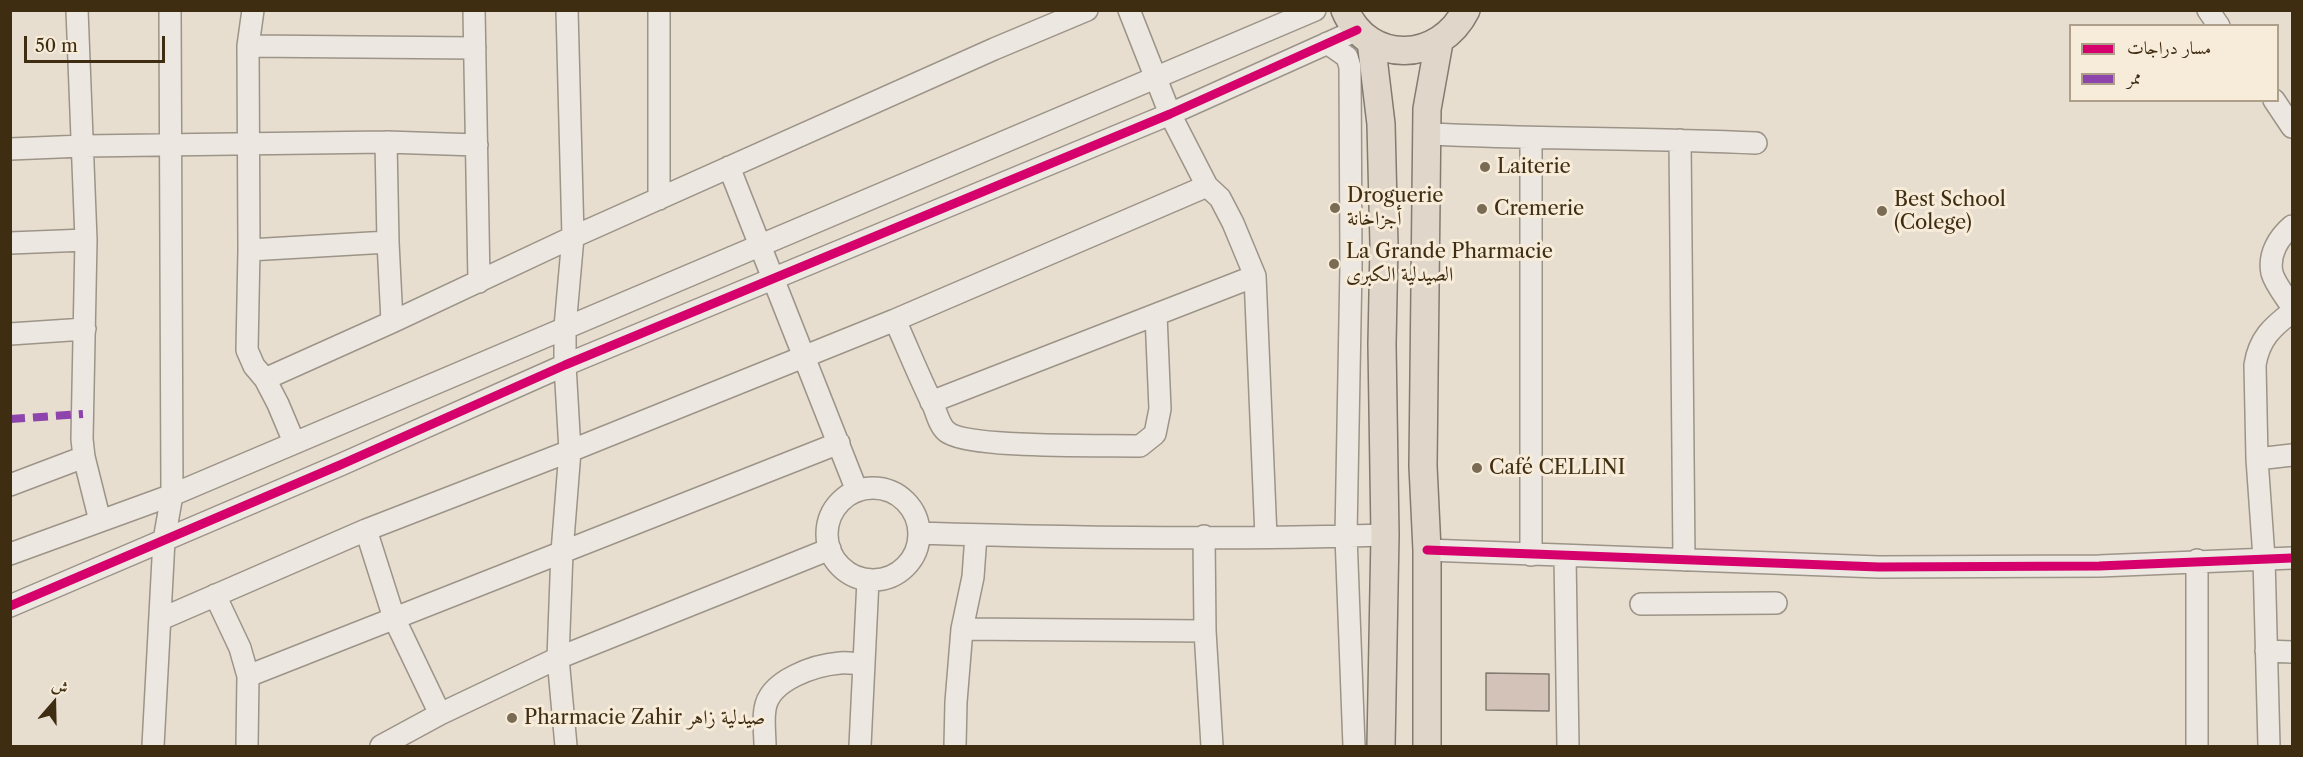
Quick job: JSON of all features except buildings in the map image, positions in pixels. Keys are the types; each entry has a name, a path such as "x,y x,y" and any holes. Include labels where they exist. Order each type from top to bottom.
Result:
{"main road":[{"path":"1358,27 1387,48 1400,51 1423,49 1439,42 1455,29 1466,10"},
{"path":"1358,27 1381,124 1384,244 1382,344 1385,535 1381,747"},
{"path":"1427,747 1427,550 1423,466 1428,100 1439,42"}],"street":[{"path":"77,10 86,240 82,439 84,457 100,521"},
{"path":"153,747 164,540 172,495 170,10"},
{"path":"253,10 248,46 247,350 254,366 265,379 278,404 294,442"},
{"path":"474,10 479,282"},
{"path":"566,747 558,658 562,552 570,451 565,327 573,237 567,10"},
{"path":"659,10 659,199"},
{"path":"265,379 573,237 994,49 1087,10"},
{"path":"1129,10 1170,114 1207,186 1220,198 1255,276 1266,537"},
{"path":"10,554 172,495 1315,10"},
{"path":"2208,10 2218,24"},
{"path":"10,606 340,465 565,365 1170,114 1358,27"},
{"path":"1327,43 1347,57 1350,67 1351,265 1346,536 1354,747"},
{"path":"248,46 475,48"},
{"path":"1428,134 1756,143"},
{"path":"1531,138 1531,555"},
{"path":"1680,140 1684,560"},
{"path":"10,149 386,142 477,145"},
{"path":"386,142 392,322"},
{"path":"729,167 857,491"},
{"path":"161,619 366,530 570,451 895,320 1207,186"},
{"path":"2292,226 2277,242 2272,256 2272,274 2292,307"},
{"path":"10,243 86,240"},
{"path":"249,250 388,242"},
{"path":"931,402 1255,276"},
{"path":"2269,747 2264,558 2257,459 2255,364 2258,350 2267,334 2292,312"},
{"path":"895,320 945,430 960,439 988,442 1140,446 1155,435 1160,409 1156,315"},
{"path":"10,334 85,329"},
{"path":"248,676 839,443"},
{"path":"2257,459 2292,454"},
{"path":"10,485 84,457"},
{"path":"878,488 897,495 911,510 916,519 918,533 916,549 906,566 888,577 868,580 849,573 834,558 827,539 829,519 840,502 857,491 878,488"},
{"path":"366,530 394,618 440,714"},
{"path":"918,533 1204,537 1385,535"},
{"path":"955,747 962,629 973,577 976,535"},
{"path":"1204,537 1205,631 1212,747"},
{"path":"381,747 440,714 558,658 830,549"},
{"path":"1427,550 1879,567 2099,566 2197,560 2292,558"},
{"path":"1565,556 1568,747"},
{"path":"2197,560 2197,747"},
{"path":"860,747 868,580"},
{"path":"215,595 240,648 248,676 247,747"},
{"path":"1641,604 1776,603"},
{"path":"962,629 1205,631"},
{"path":"2266,651 2292,652"},
{"path":"765,747 765,708 771,694 779,685 819,667 841,662 863,664"}],"marked path":[{"path":"10,419 83,414"}],"cycle path":[{"path":"10,606 340,465 565,365 1170,114 1357,30"},
{"path":"1427,550 1879,567 2099,566 2292,558"}],"place":[{"name":"Laiterie","path":"1485,167"},
{"name":"Droguerie أجزاخانة","path":"1335,208"},
{"name":"Cremerie","path":"1482,209"},
{"name":"Best School (Colege)","path":"1882,211"},
{"name":"La Grande Pharmacie الصيدلية الكبرى","path":"1334,264"},
{"name":"Café CELLINI","path":"1477,468"},
{"name":"Pharmacie Zahir صيدلية زاهر","path":"512,718"}]}
